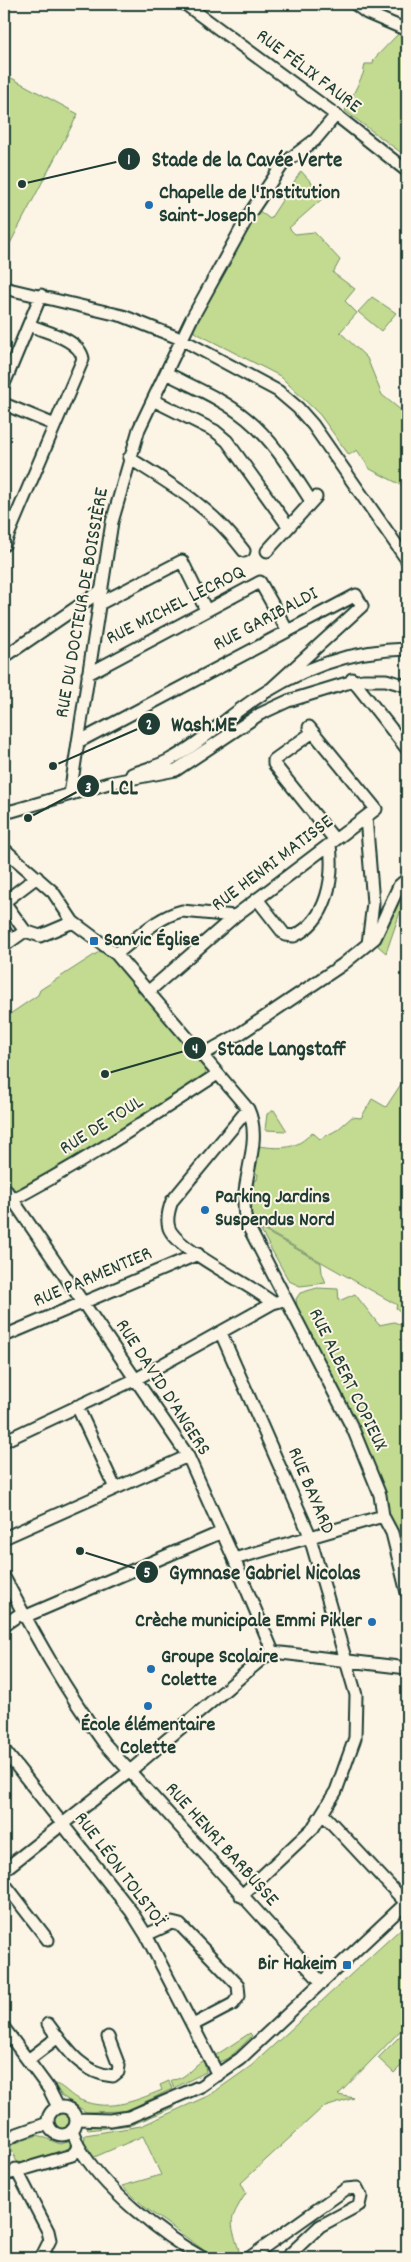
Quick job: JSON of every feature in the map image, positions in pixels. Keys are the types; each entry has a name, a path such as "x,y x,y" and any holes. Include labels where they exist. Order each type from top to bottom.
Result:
{"street":[{"name":"RUE FÉLIX FAURE","path":"185,4 336,115 407,171"},
{"path":"355,4 367,14 407,30"},
{"name":"RUE DU DOCTEUR DE BOISSIÈRE","path":"70,794 112,522 129,458 139,429 181,339 250,213 283,164 315,140 336,115"},
{"path":"4,288 123,316 181,339 278,391 298,408 407,560"},
{"path":"4,384 41,296"},
{"path":"5,540 82,360 82,353 74,344 28,325"},
{"path":"166,373 227,404 247,419 277,451 314,498 267,551"},
{"path":"153,400 215,431 227,441 288,526"},
{"path":"4,404 55,425"},
{"path":"129,458 206,509 228,530 244,551"},
{"path":"99,604 182,560 206,610"},
{"name":"RUE MICHEL LECROQ","path":"88,674 260,582 287,630"},
{"path":"4,657 102,590"},
{"name":"RUE GARIBALDI","path":"78,742 356,595 362,606 273,686"},
{"path":"4,810 12,811 109,783 170,761 204,740 240,708 273,686 302,671 354,654 407,649"},
{"path":"109,783 176,770 268,710 288,701 379,674 407,681"},
{"path":"351,681 386,680 407,686"},
{"path":"351,681 407,750"},
{"name":"RUE HENRI MATISSE","path":"150,991 235,916 376,809 311,729 274,760 274,764 332,842"},
{"path":"366,817 373,903 368,944"},
{"path":"257,899 285,935 294,936 306,928 317,918 328,896 332,842"},
{"path":"4,849 53,892 74,922 116,954 150,991 216,1074 248,1109 172,1201 168,1212 169,1228 178,1240 274,1303"},
{"path":"37,877 4,902 25,931 40,936 74,922"},
{"path":"202,1055 241,1033 342,965 375,938 399,886 407,879"},
{"path":"116,954 150,928 174,913 235,916"},
{"path":"4,930 7,943 25,931"},
{"name":"RUE DE TOUL","path":"8,1202 134,1130 216,1074"},
{"name":"RUE ALBERT COPIEUX","path":"248,1109 254,1126 244,1214 353,1429 380,1495 383,1516 390,1529 407,1593"},
{"name":"RUE DAVID D'ANGERS","path":"4,1187 8,1202 136,1379 188,1456 273,1652"},
{"name":"RUE PARMENTIER","path":"4,1336 198,1254"},
{"name":"RUE ALBERT COPIEUX","path":"4,1440 136,1379 286,1298"},
{"name":"RUE BAYARD","path":"221,1334 310,1537 356,1695 355,1738 339,1786 323,1814 313,1828 241,1896"},
{"path":"77,1406 115,1488"},
{"path":"4,1538 188,1456"},
{"path":"234,1559 383,1516"},
{"path":"4,1625 23,1615 222,1532"},
{"name":"RUE HENRI BARBUSSE","path":"4,1577 23,1615 83,1715 104,1743 322,1983"},
{"path":"4,1870 130,1771 263,1658 273,1652 407,1668"},
{"name":"RUE LÉON TOLSTOÏ","path":"4,1750 131,1911 146,1935 218,2075"},
{"path":"203,2258 164,2232 114,2190 85,2159 78,2145 74,2124 69,2109 58,2107 49,2114 48,2123 56,2134 65,2135 74,2124 129,2117 201,2086 240,2059 407,1903 323,1814"},
{"path":"4,1883 48,1940"},
{"path":"146,1935 172,1922 180,1924 238,1985 239,1996 233,2004 193,2025"},
{"path":"48,2024 88,2070 101,2075 114,2076 118,2072 119,2066 108,2037"},
{"path":"4,2028 53,2095 58,2107"},
{"path":"28,2060 58,2037"},
{"path":"4,2141 16,2134 48,2123"},
{"path":"4,2174 16,2169 72,2155 78,2145"},
{"path":"16,2169 48,2231 50,2240 41,2258"},
{"path":"252,2257 346,2189 356,2188 362,2196 359,2205 320,2226 286,2258"}],"green space":[{"path":"399,33 407,36 407,157 345,111 363,74 365,64 373,64 374,59"},
{"path":"4,74 78,114 4,255"},
{"path":"301,171 321,193 322,199 289,228 295,234 314,232 340,260 333,273 355,289 345,301 357,313 340,332 367,358 382,395 407,415 407,488 370,469 357,450 349,455 320,415 280,376 194,332 193,327 258,210 270,219"},
{"path":"372,297 396,313 381,331 358,312"},
{"path":"407,885 407,892 386,953 378,946 378,942 403,889"},
{"path":"102,950 114,960 198,1058 206,1071 205,1076 89,1152 41,1180 16,1192 11,1191 4,1180 4,1005 10,1014 38,995 40,990"},
{"path":"407,1075 407,1317 396,1308 397,1305 260,1227 258,1229 251,1215 254,1180 257,1180 258,1174 255,1174 258,1146 288,1147 300,1142 312,1132 320,1139 337,1130 352,1117 361,1118 372,1099 386,1107"},
{"path":"274,1110 287,1131 265,1130 267,1114"},
{"path":"263,1230 321,1263 326,1283 300,1286 289,1281 261,1231"},
{"path":"317,1288 338,1289 339,1301 355,1294 379,1325 394,1322 407,1327 407,1562 358,1430 297,1307 296,1299 300,1293"},
{"path":"407,1923 407,2033 403,2028 338,2095 354,2098 322,2108 241,2183 246,2193 236,2209 232,2220 233,2232 239,2250 232,2258 209,2254 147,2209 122,2186 161,2175 143,2136 90,2159 84,2145 85,2135 141,2126 210,2095 251,2066"},
{"path":"404,2032 407,2035 407,2060 394,2073 378,2058"},
{"path":"250,2033 252,2036 227,2059 217,2062 213,2057"},
{"path":"204,2060 206,2072 174,2088 171,2080 181,2078"},
{"path":"169,2081 172,2089 126,2111 86,2112 62,2096 54,2084 62,2087 76,2098 98,2105 109,2105 130,2102 162,2090 160,2085"},
{"path":"173,2104 175,2107 131,2125 88,2130 87,2127 131,2122"},
{"path":"58,2113 64,2113 69,2118 67,2127 58,2129 53,2124 53,2118"},
{"path":"38,2135 60,2144 72,2141 67,2152 18,2165 10,2145"}],"place":[{"name":"Stade de la Cavée Verte","path":"22,184"},
{"name":"Chapelle de l'Institution Saint-Joseph","path":"149,205"},
{"name":"Wash.ME","path":"53,766"},
{"name":"LCL","path":"28,818"},
{"name":"Sanvic Église","path":"94,941"},
{"name":"Stade Langstaff","path":"105,1074"},
{"name":"Parking Jardins Suspendus Nord","path":"205,1210"},
{"name":"Gymnase Gabriel Nicolas","path":"80,1551"},
{"name":"Crèche municipale Emmi Pikler","path":"372,1622"},
{"name":"Groupe Scolaire Colette","path":"151,1669"},
{"name":"École élémentaire Colette","path":"148,1706"},
{"name":"Bir Hakeim","path":"347,1965"}]}
